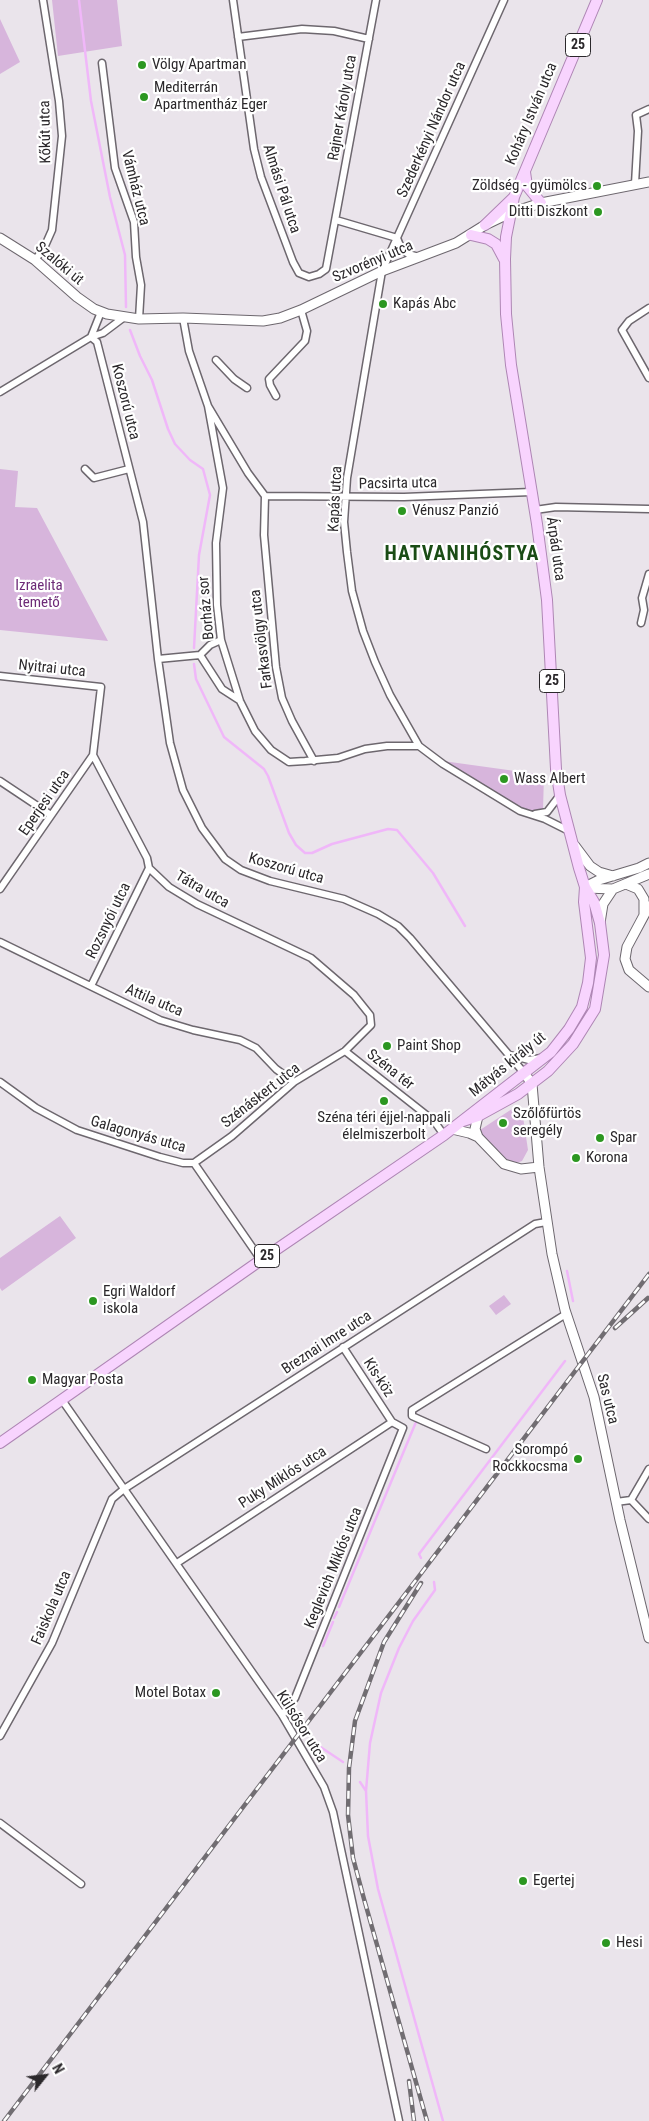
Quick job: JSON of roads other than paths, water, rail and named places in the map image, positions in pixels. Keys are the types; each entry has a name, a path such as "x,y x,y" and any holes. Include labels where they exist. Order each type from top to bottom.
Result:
{"main road":[{"name":"Koháry István utca","path":"510,214 514,197 597,0"},
{"path":"525,170 527,186 541,203"},
{"name":"Szvorényi utca","path":"104,313 123,318 139,319 183,318 263,321 280,318 301,310 382,271 456,243 485,225 510,214 541,203 649,182"},
{"path":"485,225 514,197"},
{"name":"Árpád utca","path":"510,214 504,259 506,314 547,600 554,734 560,795 585,888"},
{"path":"471,235 488,239 496,244 504,259"},
{"name":"Szalóki út","path":"0,238 35,260 77,297 104,313"},
{"path":"570,836 590,866 613,876"},
{"path":"585,888 600,880 649,863"},
{"path":"639,868 649,873"},
{"path":"585,888 613,888 649,873"},
{"path":"626,884 638,889 644,899 644,915"},
{"name":"Mátyás király út","path":"463,1121 478,1116 532,1084 548,1071 573,1044 595,1009 604,955 600,923 594,902 585,888"},
{"name":"Mátyás király út","path":"0,1444 261,1260 448,1132 546,1056 574,1022 582,1007 588,983 591,958 584,902 585,888"},
{"path":"600,923 603,904 613,888"},
{"path":"649,906 627,947 625,960 629,970 649,987"},
{"path":"525,1074 532,1084"},
{"name":"Sas utca","path":"532,1084 539,1168 546,1222 566,1314 594,1397 616,1502 649,1638"},
{"path":"478,1116 474,1129 478,1137 504,1164 521,1169 539,1168"},
{"path":"448,1132 469,1133 478,1137"}],"street":[{"name":"Kőkút utca","path":"35,260 44,248 52,230 62,136 59,101 43,0"},
{"name":"Almási Pál utca","path":"233,0 254,149 261,177 293,262 299,272 309,277 319,274"},
{"name":"Rajner Károly utca","path":"319,274 326,269 376,0"},
{"name":"Szederkényi Nándor utca","path":"382,271 504,0"},
{"path":"238,37 302,29 334,31 368,39"},
{"name":"Vámház utca","path":"102,64 115,168 134,222 136,257 141,285 139,319"},
{"path":"635,184 638,131 636,115 649,109"},
{"path":"336,220 397,238 401,248 408,254 419,257"},
{"name":"Kapás utca","path":"382,271 345,497 344,522 352,591 363,631 390,695 419,746"},
{"path":"649,308 629,321 622,330 649,378"},
{"path":"276,396 269,379 305,341 307,331 301,310"},
{"path":"91,337 97,342 109,325 104,313"},
{"path":"91,337 104,313"},
{"path":"0,392 91,337 103,333 123,318"},
{"path":"183,318 189,351 208,406 248,473 265,496"},
{"name":"Koszorú utca","path":"97,342 143,522 158,659 170,744 183,790 202,828 225,859 241,870 270,880 344,899 378,914 398,926 525,1074"},
{"path":"216,360 234,379 247,388"},
{"name":"Borház sor","path":"208,406 223,488 216,542 217,606 221,640 240,701 255,731 271,750 289,762 314,761"},
{"path":"85,469 94,478 129,469"},
{"name":"Pacsirta utca","path":"265,496 404,497 531,492"},
{"name":"Farkasvölgy utca","path":"265,496 264,535 276,667 285,706 314,761"},
{"path":"534,510 556,507 649,509"},
{"path":"641,623 644,610 642,598 649,574"},
{"path":"158,659 200,655 210,645 221,640"},
{"path":"200,655 222,689 240,701"},
{"name":"Nyitrai utca","path":"0,676 101,687 94,755"},
{"path":"314,761 338,758 365,749 386,746 419,746 443,764 499,799 520,811 556,824 570,836"},
{"name":"Eperjesi utca","path":"0,889 94,755"},
{"name":"Tátra utca","path":"94,755 147,858 149,868 169,888 197,904 311,958 354,995 370,1015 371,1025"},
{"path":"0,781 51,815"},
{"path":"532,815 547,812 560,795"},
{"name":"Rozsnyói utca","path":"91,986 149,868"},
{"name":"Attila utca","path":"0,942 160,1020 193,1030 240,1040 256,1048 276,1069 294,1082"},
{"name":"Széna tér","path":"371,1025 346,1051 448,1132"},
{"name":"Szénáskert utca","path":"194,1163 232,1136 294,1082 346,1051"},
{"path":"510,1055 528,1060 546,1056"},
{"name":"Galagonyás utca","path":"0,1082 36,1108 77,1130 151,1154 183,1163 194,1163 261,1260"},
{"name":"Breznai Imre utca","path":"124,1489 535,1224 546,1222"},
{"path":"486,1449 412,1416 412,1410 566,1314"},
{"name":"Kis-köz","path":"343,1347 392,1422"},
{"name":"Külsősor utca","path":"62,1400 282,1715 324,1787 333,1812 399,2121"},
{"name":"Keglevich Miklós utca","path":"282,1715 295,1698 403,1428 392,1422"},
{"name":"Puky Miklós utca","path":"177,1563 392,1422"},
{"path":"631,1500 649,1469"},
{"name":"Faiskola utca","path":"0,1736 52,1643 112,1500 124,1489"},
{"path":"616,1502 631,1500"},
{"path":"631,1500 649,1519"},
{"path":"0,1823 81,1884"}],"waterway":[{"path":"79,0 91,101 110,197 125,255 126,307"},
{"path":"130,330 152,380 168,429 175,444 190,460 203,469 210,495 199,555 194,648"},
{"path":"194,664 196,679 224,737 264,769 289,833 296,845 305,853 312,853 332,844 388,829 397,830 433,873 465,926"},
{"path":"567,1271 573,1301"},
{"path":"421,1558 419,1554 565,1361"},
{"path":"339,1607 416,1422"},
{"path":"434,1582 435,1590 413,1621 399,1648 381,1693 370,1743 366,1791 368,1836 378,1889 443,2121"},
{"path":"334,1618 337,1612"},
{"path":"323,1646 333,1622"},
{"path":"310,1740 343,1762"},
{"path":"360,1782 366,1791"}],"railway":[{"path":"4,2121 649,1274"},
{"path":"615,1328 648,1298"},
{"path":"421,1583 384,1642 355,1721 349,1768 348,1815 353,1858 427,2121"},
{"path":"409,2081 414,2121"}],"place":[{"name":"Völgy Apartman","path":"142,65"},
{"name":"Mediterrán Apartmentház Eger","path":"144,97"},
{"name":"Zöldség - gyümölcs","path":"597,186"},
{"name":"Ditti Diszkont","path":"598,212"},
{"name":"Kapás Abc","path":"383,304"},
{"name":"Vénusz Panzió","path":"402,511"},
{"name":"Wass Albert","path":"504,779"},
{"name":"Paint Shop","path":"387,1046"},
{"name":"Széna téri éjjel-nappali élelmiszerbolt","path":"384,1101"},
{"name":"Szőlőfürtös seregély","path":"503,1123"},
{"name":"Spar","path":"600,1138"},
{"name":"Korona","path":"576,1158"},
{"name":"Egri Waldorf iskola","path":"93,1301"},
{"name":"Magyar Posta","path":"32,1380"},
{"name":"Sorompó Rockkocsma","path":"578,1459"},
{"name":"Motel Botax","path":"216,1693"},
{"name":"Egertej","path":"523,1881"},
{"name":"Hesi","path":"606,1943"}],"district":[{"name":"HATVANIHÓSTYA","path":"462,555"}],"park label":[{"name":"Izraelita temető","path":"39,594"}]}
